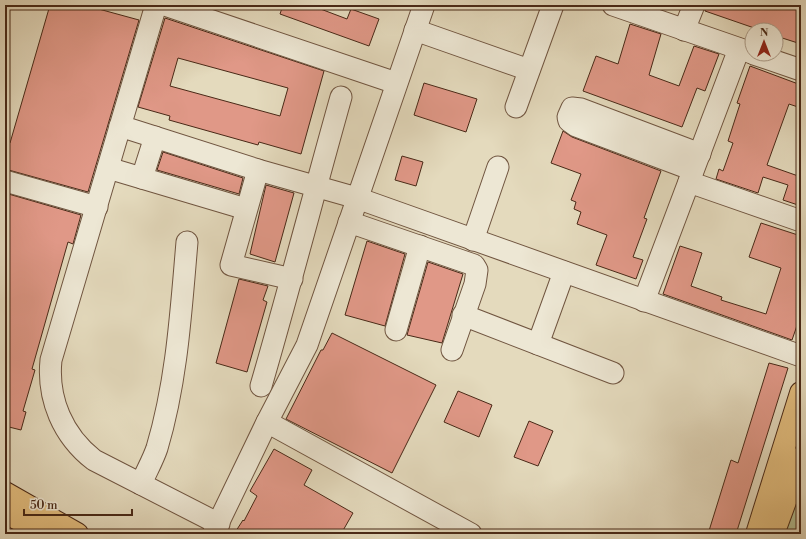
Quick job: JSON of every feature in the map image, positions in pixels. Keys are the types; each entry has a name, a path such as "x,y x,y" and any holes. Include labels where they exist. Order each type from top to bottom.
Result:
{"main road":[{"path":"757,534 801,393"},
{"path":"773,534 801,458"},
{"path":"5,493 77,534"},
{"path":"5,512 46,534"}],"street":[{"path":"156,5 51,360 49,377 52,397 68,434 81,450 94,460 141,484 216,529 267,422 306,345 424,5"},
{"path":"165,5 396,83"},
{"path":"516,107 553,5"},
{"path":"612,5 744,50"},
{"path":"684,30 694,5"},
{"path":"415,30 529,70"},
{"path":"644,301 694,169 744,62"},
{"path":"778,62 801,70"},
{"path":"261,386 292,279 315,187 341,97"},
{"path":"694,169 576,126 569,121 569,112 572,108 575,108 694,169 801,221"},
{"path":"120,126 258,170 357,198 801,356"},
{"path":"142,178 155,137"},
{"path":"473,240 498,167"},
{"path":"108,168 246,209"},
{"path":"258,170 231,265 292,279"},
{"path":"5,181 97,206"},
{"path":"349,222 474,265 477,270 475,284 452,350"},
{"path":"141,484 157,449 170,392 180,318 187,242"},
{"path":"396,330 420,246"},
{"path":"538,344 564,272"},
{"path":"463,315 613,373"},
{"path":"267,422 442,527 471,534"}],"green space":[{"path":"801,465 801,534 777,534"}],"building":[{"path":"50,5 84,5 139,20 88,192 5,169 5,141 10,143"},
{"path":"283,5 310,5 347,19 351,9 379,19 369,46 280,14"},
{"path":"706,5 801,5 801,44 784,39 784,22 744,22 744,24 705,11"},
{"path":"165,18 324,71 301,154 259,142 258,145 169,120 170,116 138,107","holes":["178,58 288,88 280,116 170,86"]},
{"path":"630,24 661,34 649,75 679,86 694,46 719,54 705,91 697,88 682,127 583,91 596,56 618,64"},
{"path":"750,66 801,85 801,108 789,104 767,165 801,177 801,206 783,200 788,185 763,177 758,193 716,179 719,169 723,171 733,143 728,141 740,104 737,103"},
{"path":"424,83 477,99 466,132 414,115"},
{"path":"563,131 572,137 661,171 644,218 647,219 633,257 643,260 636,279 596,265 607,235 577,224 581,212 574,209 576,202 571,200 581,174 551,163"},
{"path":"163,152 243,178 239,194 157,170"},
{"path":"402,156 423,162 416,186 395,180"},
{"path":"266,185 294,193 275,262 250,254"},
{"path":"5,193 81,215 73,244 68,242 32,369 35,370 23,411 26,412 21,430 5,426"},
{"path":"761,223 801,236 801,314 792,340 663,294 680,246 702,253 691,286 722,297 721,300 766,314 781,268 749,257"},
{"path":"367,241 405,254 385,326 345,315"},
{"path":"428,262 463,274 442,343 407,335"},
{"path":"239,279 268,286 263,300 267,302 247,372 216,363"},
{"path":"332,333 436,385 392,473 286,419 321,350 323,350"},
{"path":"769,363 788,368 736,534 708,534 731,460 738,463"},
{"path":"458,391 492,405 479,437 444,422"},
{"path":"529,421 553,431 538,466 514,457"},
{"path":"274,449 312,470 304,485 353,513 341,534 234,534 243,520 244,521 257,496 250,491"}]}
